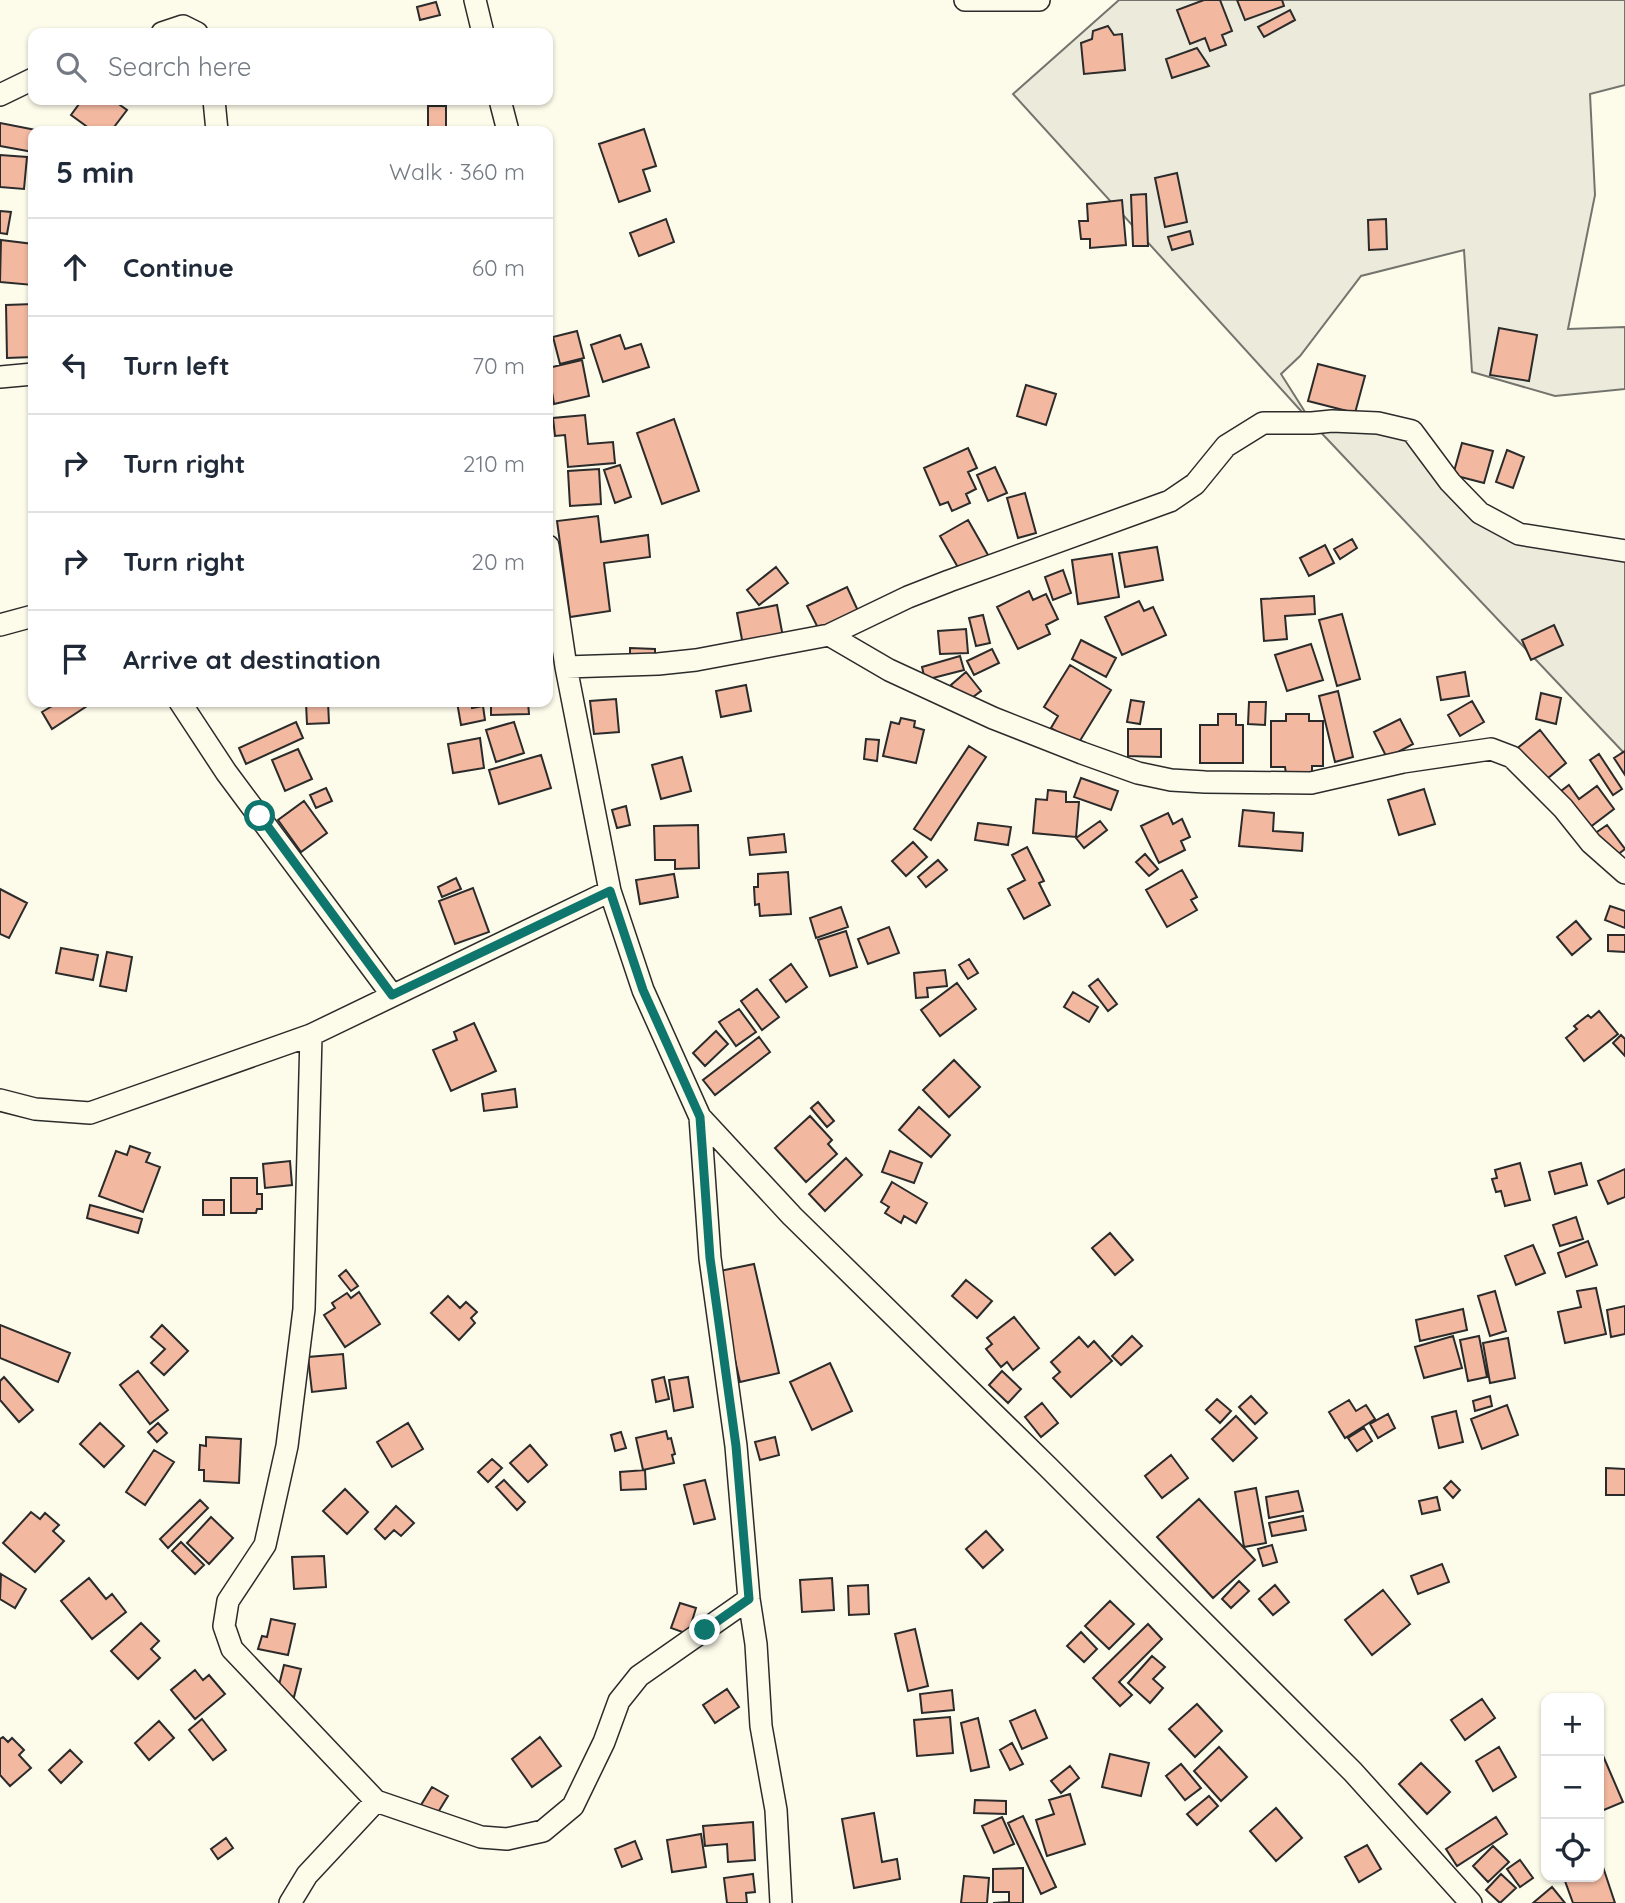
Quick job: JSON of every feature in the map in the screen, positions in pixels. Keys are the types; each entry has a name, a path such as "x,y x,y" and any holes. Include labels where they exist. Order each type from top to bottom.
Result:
{"street":[{"path":"475,0 482,28"},
{"path":"965,0 1039,0"},
{"path":"0,95 28,81"},
{"path":"214,105 217,126"},
{"path":"501,105 507,126"},
{"path":"0,377 28,374"},
{"path":"566,667 696,660 829,635 908,597 1170,500 1195,484 1226,446 1263,423 1378,423 1412,431 1450,482 1480,513 1520,534 1625,551"},
{"path":"553,580 566,667 610,891 643,990 700,1117 792,1216 1353,1772 1471,1903"},
{"path":"0,625 28,617"},
{"path":"829,635 889,670 993,718 1104,761 1171,780 1311,783 1403,762 1491,749 1512,757 1563,808 1591,843 1625,873"},
{"path":"183,707 226,772 392,995"},
{"path":"0,1100 35,1110 90,1114 311,1035 610,891"},
{"path":"311,1035 304,1308 288,1446 265,1545 228,1601 224,1626 232,1649 376,1801 481,1837 507,1839 543,1831 573,1806 604,1742 620,1701 639,1676 749,1599"},
{"path":"700,1117 710,1258 736,1446 749,1599 756,1643 761,1726 776,1810 781,1903"},
{"path":"290,1903 307,1875 376,1801"}],"shaded area":[{"path":"1119,0 1625,0 1625,85 1590,94 1595,195 1568,329 1625,327 1625,389 1555,396 1472,372 1464,250 1361,276 1300,356 1281,374 1312,423 1013,94"},
{"path":"1312,423 1412,431 1480,513 1625,551 1625,754"}],"building":[{"path":"1204,0 1220,0 1232,31 1222,35 1226,45 1210,51 1205,38 1190,44 1177,10"},
{"path":"1237,0 1282,0 1284,6 1245,20"},
{"path":"436,2 440,15 420,20 417,7"},
{"path":"1290,10 1295,20 1264,37 1258,27"},
{"path":"1108,26 1114,35 1122,34 1125,70 1084,74 1081,43 1092,39 1093,31"},
{"path":"1197,48 1209,66 1172,78 1166,59"},
{"path":"78,105 120,105 127,110 115,126 86,126 71,115"},
{"path":"428,106 446,106 446,126 428,126"},
{"path":"0,123 28,128 28,151 0,146"},
{"path":"644,129 656,166 643,170 650,191 619,202 599,144"},
{"path":"0,155 27,157 24,189 0,187"},
{"path":"1177,173 1187,222 1165,227 1155,178"},
{"path":"1146,194 1148,246 1133,246 1131,195"},
{"path":"1122,200 1126,245 1090,248 1090,239 1081,239 1079,221 1088,221 1087,204"},
{"path":"0,211 11,212 7,234 0,233"},
{"path":"666,219 674,242 639,256 630,233"},
{"path":"1386,219 1387,249 1369,250 1368,220"},
{"path":"1190,231 1193,244 1172,250 1168,237"},
{"path":"1,240 28,243 28,285 0,282"},
{"path":"28,304 28,357 7,358 6,305"},
{"path":"1499,328 1537,335 1529,381 1490,375"},
{"path":"577,331 584,358 560,364 553,337"},
{"path":"620,335 625,349 641,344 649,367 603,382 591,345"},
{"path":"582,360 589,396 554,404 553,367"},
{"path":"1318,364 1365,376 1355,413 1308,401"},
{"path":"1026,385 1056,394 1046,425 1017,416"},
{"path":"585,415 588,444 613,442 615,463 568,467 565,435 555,436 553,418"},
{"path":"674,419 699,491 662,504 637,433"},
{"path":"1462,443 1493,451 1484,483 1453,475"},
{"path":"968,448 977,468 968,472 976,489 966,494 970,503 952,511 948,502 940,505 924,468"},
{"path":"1507,450 1524,457 1513,488 1496,482"},
{"path":"620,465 631,497 615,503 604,470"},
{"path":"995,467 1007,493 988,501 977,475"},
{"path":"599,469 601,504 570,506 568,471"},
{"path":"1025,493 1036,533 1018,538 1007,498"},
{"path":"598,516 601,542 648,535 650,557 604,563 610,611 570,617 557,521"},
{"path":"968,520 988,555 960,571 940,536"},
{"path":"1352,539 1357,548 1340,559 1334,549"},
{"path":"1325,545 1334,563 1309,576 1300,558"},
{"path":"1157,547 1163,580 1125,587 1119,553"},
{"path":"1112,554 1119,597 1078,604 1072,560"},
{"path":"776,567 788,583 759,605 747,590"},
{"path":"1063,570 1071,593 1053,600 1045,577"},
{"path":"847,587 859,613 820,632 807,606"},
{"path":"1029,591 1033,600 1046,594 1058,619 1046,625 1050,634 1018,649 997,607"},
{"path":"1314,596 1315,614 1285,616 1287,639 1264,641 1261,599"},
{"path":"1139,601 1144,611 1153,607 1166,635 1122,655 1105,617"},
{"path":"777,605 783,637 743,645 737,613"},
{"path":"1342,614 1360,679 1337,686 1319,620"},
{"path":"983,615 990,643 976,646 969,618"},
{"path":"1554,625 1563,645 1531,660 1522,640"},
{"path":"966,629 968,653 940,654 938,631"},
{"path":"1081,640 1116,658 1106,677 1072,659"},
{"path":"1311,644 1323,680 1287,691 1275,655"},
{"path":"630,648 655,649 655,662 630,661"},
{"path":"992,649 999,663 974,675 967,661"},
{"path":"960,656 964,670 925,680 922,667"},
{"path":"1070,665 1111,690 1078,744 1051,728 1058,716 1044,707"},
{"path":"966,672 981,691 965,703 951,685"},
{"path":"1465,672 1469,696 1441,700 1437,677"},
{"path":"746,685 751,711 721,717 716,691"},
{"path":"1338,691 1353,757 1335,762 1319,696"},
{"path":"1541,693 1561,698 1556,724 1536,719"},
{"path":"616,699 619,732 594,734 590,701"},
{"path":"1131,700 1144,702 1140,724 1127,722"},
{"path":"1472,701 1484,722 1460,736 1448,715"},
{"path":"1249,702 1266,702 1265,725 1248,724"},
{"path":"50,707 85,707 52,729 42,712"},
{"path":"306,707 328,707 329,723 307,724"},
{"path":"458,707 483,707 485,720 461,725"},
{"path":"491,707 528,707 529,714 491,715"},
{"path":"1218,714 1236,714 1236,725 1243,725 1243,763 1200,763 1200,725 1218,725"},
{"path":"1286,714 1309,714 1309,721 1323,721 1323,766 1312,766 1312,773 1286,774 1285,767 1271,767 1271,721 1286,721"},
{"path":"901,718 915,721 914,727 924,730 916,763 883,756 891,722 899,724"},
{"path":"1400,719 1413,744 1387,758 1374,732"},
{"path":"296,722 303,738 246,764 239,748"},
{"path":"514,722 524,753 496,762 486,730"},
{"path":"1128,729 1161,729 1161,757 1128,756"},
{"path":"1540,730 1566,763 1542,783 1515,750"},
{"path":"480,738 484,768 453,773 448,744"},
{"path":"866,739 879,740 877,761 864,759"},
{"path":"969,746 986,757 931,840 914,829"},
{"path":"298,749 312,779 285,791 272,760"},
{"path":"1625,751 1625,775 1614,758"},
{"path":"1599,754 1622,789 1613,795 1590,760"},
{"path":"541,755 551,788 499,804 489,770"},
{"path":"682,757 691,791 661,799 652,765"},
{"path":"1081,778 1118,791 1111,810 1074,797"},
{"path":"1569,785 1579,799 1597,786 1614,809 1585,831 1557,794"},
{"path":"326,788 332,801 316,808 310,795"},
{"path":"1424,789 1435,824 1399,835 1388,800"},
{"path":"1048,790 1066,792 1066,802 1079,802 1076,837 1033,833 1036,799 1047,800"},
{"path":"304,801 327,833 301,852 278,820"},
{"path":"626,806 630,825 617,828 612,810"},
{"path":"1243,810 1274,813 1273,831 1303,833 1302,851 1239,846"},
{"path":"1168,813 1173,824 1182,819 1190,837 1181,841 1185,850 1159,863 1141,826"},
{"path":"1100,821 1107,830 1084,848 1076,838"},
{"path":"978,823 1011,827 1008,845 975,840"},
{"path":"698,825 699,868 675,869 675,860 655,860 654,826"},
{"path":"1607,825 1625,849 1612,859 1594,834"},
{"path":"784,834 786,852 750,855 748,838"},
{"path":"913,842 927,857 906,876 892,861"},
{"path":"1027,847 1044,881 1039,883 1050,905 1024,919 1008,889 1025,880 1012,855"},
{"path":"1145,854 1158,869 1149,876 1136,862"},
{"path":"938,860 947,870 926,887 918,877"},
{"path":"1182,870 1197,897 1191,900 1197,910 1167,927 1146,890"},
{"path":"788,872 791,914 760,916 759,904 755,905 754,887 758,887 758,874"},
{"path":"674,874 678,897 640,904 636,880"},
{"path":"456,878 461,889 442,897 438,887"},
{"path":"473,888 489,932 455,944 439,901"},
{"path":"0,889 27,903 9,938 0,934"},
{"path":"1610,906 1625,911 1625,928 1605,920"},
{"path":"841,907 848,927 816,938 810,918"},
{"path":"1576,921 1591,939 1572,955 1557,937"},
{"path":"889,927 899,953 868,964 858,939"},
{"path":"846,931 857,967 830,976 818,940"},
{"path":"1608,935 1625,935 1625,952 1608,951"},
{"path":"61,948 98,955 93,980 56,973"},
{"path":"107,952 132,957 126,991 100,986"},
{"path":"969,959 978,973 968,979 959,965"},
{"path":"791,964 807,987 786,1002 770,980"},
{"path":"945,970 947,986 927,988 928,997 916,998 914,973"},
{"path":"1098,979 1117,1004 1108,1011 1089,986"},
{"path":"957,983 976,1009 940,1036 921,1010"},
{"path":"757,989 779,1017 762,1030 741,1001"},
{"path":"1073,992 1098,1007 1089,1022 1064,1007"},
{"path":"739,1009 756,1032 736,1046 719,1022"},
{"path":"1599,1011 1618,1034 1584,1061 1566,1038 1577,1029 1574,1026 1588,1015 1591,1018"},
{"path":"474,1023 496,1071 451,1091 433,1050 457,1040 454,1032"},
{"path":"716,1031 728,1044 705,1066 693,1053"},
{"path":"1621,1035 1625,1039 1625,1056 1613,1043"},
{"path":"759,1037 770,1052 715,1095 703,1080"},
{"path":"954,1060 980,1087 949,1117 923,1090"},
{"path":"515,1089 517,1107 484,1111 482,1094"},
{"path":"818,1102 834,1121 827,1127 811,1108"},
{"path":"919,1107 950,1135 931,1157 899,1130"},
{"path":"810,1116 832,1140 828,1144 837,1154 806,1182 775,1148"},
{"path":"130,1146 150,1153 146,1162 160,1167 143,1212 99,1196 116,1151 127,1155"},
{"path":"890,1151 922,1163 914,1183 882,1172"},
{"path":"846,1158 862,1175 825,1211 809,1194"},
{"path":"290,1161 292,1185 265,1188 263,1164"},
{"path":"1520,1163 1530,1200 1505,1206 1501,1191 1496,1192 1492,1179 1497,1178 1495,1170"},
{"path":"1581,1163 1587,1185 1555,1194 1549,1172"},
{"path":"1625,1169 1625,1197 1608,1204 1598,1181"},
{"path":"231,1178 257,1178 257,1194 262,1194 262,1209 257,1209 256,1213 231,1213"},
{"path":"892,1182 927,1203 916,1223 904,1216 901,1223 885,1213 889,1207 881,1202"},
{"path":"203,1200 224,1200 224,1215 203,1215"},
{"path":"90,1205 142,1219 138,1233 87,1218"},
{"path":"1576,1217 1583,1239 1560,1246 1553,1225"},
{"path":"1110,1233 1133,1260 1115,1275 1092,1248"},
{"path":"1588,1241 1597,1265 1566,1277 1558,1253"},
{"path":"1533,1245 1545,1273 1516,1285 1505,1256"},
{"path":"754,1264 779,1373 740,1382 715,1272"},
{"path":"346,1270 358,1286 351,1291 339,1276"},
{"path":"966,1280 992,1301 977,1318 952,1296"},
{"path":"1596,1288 1606,1334 1565,1343 1558,1312 1581,1307 1577,1291"},
{"path":"1495,1291 1506,1331 1490,1336 1478,1296"},
{"path":"359,1292 380,1324 345,1347 324,1315 335,1308 332,1303 347,1293 351,1298"},
{"path":"448,1296 460,1308 466,1302 477,1312 471,1318 475,1323 459,1340 431,1313"},
{"path":"1625,1306 1625,1334 1611,1337 1607,1310"},
{"path":"1463,1309 1467,1330 1420,1341 1416,1320"},
{"path":"1014,1317 1039,1348 1013,1370 1007,1362 1001,1367 986,1349 992,1344 987,1338"},
{"path":"0,1325 70,1353 58,1382 0,1358"},
{"path":"162,1325 188,1351 164,1375 151,1363 165,1349 151,1337"},
{"path":"1132,1336 1142,1346 1121,1365 1112,1356"},
{"path":"1453,1336 1462,1368 1424,1378 1415,1347"},
{"path":"1479,1336 1487,1377 1468,1381 1460,1340"},
{"path":"1079,1337 1088,1347 1094,1341 1112,1361 1071,1397 1053,1378 1060,1372 1051,1362"},
{"path":"1508,1338 1515,1378 1490,1383 1483,1343"},
{"path":"343,1354 346,1388 312,1392 308,1357"},
{"path":"830,1363 852,1411 812,1430 790,1382"},
{"path":"138,1371 168,1410 150,1424 120,1385"},
{"path":"1002,1371 1021,1389 1008,1403 989,1385"},
{"path":"4,1377 33,1410 19,1422 0,1400 0,1381"},
{"path":"664,1377 669,1399 656,1402 652,1380"},
{"path":"688,1377 693,1407 674,1411 669,1380"},
{"path":"1251,1396 1267,1413 1255,1424 1239,1407"},
{"path":"1490,1396 1492,1406 1475,1411 1473,1401"},
{"path":"1217,1399 1231,1411 1220,1423 1206,1410"},
{"path":"1349,1400 1356,1411 1366,1405 1375,1419 1345,1438 1329,1412"},
{"path":"1042,1403 1058,1423 1041,1437 1025,1417"},
{"path":"1507,1405 1518,1435 1482,1449 1471,1419"},
{"path":"1456,1411 1463,1442 1439,1448 1432,1417"},
{"path":"1388,1414 1395,1428 1378,1438 1370,1424"},
{"path":"1236,1416 1257,1438 1233,1461 1212,1439"},
{"path":"100,1423 124,1446 104,1467 80,1444"},
{"path":"158,1423 167,1433 157,1442 148,1432"},
{"path":"408,1423 423,1449 392,1467 377,1442"},
{"path":"1364,1428 1372,1441 1357,1451 1348,1438"},
{"path":"666,1431 668,1439 671,1438 675,1454 672,1455 674,1463 643,1470 636,1438"},
{"path":"621,1432 626,1448 615,1451 611,1435"},
{"path":"206,1437 241,1439 239,1483 204,1481 204,1470 199,1470 200,1445 206,1446"},
{"path":"775,1437 779,1455 760,1460 755,1442"},
{"path":"530,1445 547,1465 528,1482 510,1463"},
{"path":"154,1450 174,1462 145,1505 126,1492"},
{"path":"1171,1455 1188,1478 1162,1498 1145,1476"},
{"path":"492,1459 502,1468 488,1482 478,1472"},
{"path":"1606,1468 1625,1469 1625,1495 1606,1495"},
{"path":"645,1470 646,1489 621,1490 620,1472"},
{"path":"504,1480 525,1502 517,1510 496,1487"},
{"path":"705,1480 715,1519 694,1524 684,1485"},
{"path":"1451,1481 1460,1490 1453,1498 1444,1488"},
{"path":"1256,1488 1266,1543 1244,1547 1235,1492"},
{"path":"345,1489 368,1512 347,1534 323,1511"},
{"path":"1298,1491 1303,1511 1269,1518 1266,1497"},
{"path":"1437,1497 1440,1510 1422,1514 1419,1501"},
{"path":"1199,1499 1255,1560 1213,1598 1157,1537"},
{"path":"200,1500 208,1508 168,1548 160,1539"},
{"path":"396,1506 414,1523 401,1536 394,1530 385,1539 375,1529"},
{"path":"31,1512 40,1519 45,1513 59,1525 53,1531 64,1541 35,1572 3,1543"},
{"path":"1303,1516 1306,1530 1272,1536 1269,1523"},
{"path":"211,1517 233,1538 209,1564 187,1543"},
{"path":"986,1531 1003,1550 983,1568 966,1549"},
{"path":"181,1542 204,1565 195,1574 172,1551"},
{"path":"1272,1545 1277,1562 1263,1566 1258,1549"},
{"path":"324,1556 326,1587 294,1589 292,1557"},
{"path":"1442,1564 1449,1582 1418,1594 1411,1576"},
{"path":"1,1574 26,1589 15,1608 0,1599"},
{"path":"89,1578 106,1599 112,1594 126,1612 92,1639 61,1601"},
{"path":"832,1578 834,1610 802,1612 800,1580"},
{"path":"1239,1581 1249,1591 1231,1608 1222,1599"},
{"path":"868,1585 869,1614 849,1615 848,1586"},
{"path":"1275,1585 1289,1602 1273,1615 1259,1599"},
{"path":"1383,1590 1410,1624 1372,1655 1345,1620"},
{"path":"1110,1601 1134,1624 1109,1649 1085,1626"},
{"path":"680,1603 696,1608 688,1634 671,1628"},
{"path":"271,1619 295,1624 288,1655 258,1649 262,1636 267,1637"},
{"path":"141,1623 159,1641 151,1649 160,1658 138,1679 111,1651"},
{"path":"1148,1624 1162,1639 1119,1682 1132,1695 1120,1706 1093,1678"},
{"path":"915,1629 928,1686 908,1691 895,1634"},
{"path":"1081,1632 1097,1649 1084,1662 1067,1646"},
{"path":"1152,1656 1165,1667 1153,1679 1163,1688 1150,1703 1128,1683"},
{"path":"284,1665 301,1669 294,1697 277,1693"},
{"path":"195,1670 203,1680 209,1675 225,1694 195,1719 171,1690"},
{"path":"727,1689 739,1707 715,1723 703,1705"},
{"path":"952,1690 954,1710 922,1713 920,1694"},
{"path":"1482,1699 1495,1718 1465,1740 1451,1720"},
{"path":"1197,1704 1222,1731 1195,1757 1169,1729"},
{"path":"1035,1710 1047,1738 1022,1749 1010,1721"},
{"path":"950,1717 953,1753 917,1756 914,1720"},
{"path":"978,1718 989,1767 971,1771 961,1723"},
{"path":"202,1719 226,1750 213,1760 189,1730"},
{"path":"159,1721 174,1738 149,1760 135,1743"},
{"path":"3,1737 8,1742 12,1738 24,1750 19,1755 31,1768 10,1786 0,1775 0,1739"},
{"path":"540,1737 561,1766 532,1787 512,1759"},
{"path":"1012,1743 1023,1764 1010,1770 1000,1750"},
{"path":"1219,1747 1247,1777 1221,1801 1194,1771"},
{"path":"1499,1747 1516,1777 1493,1791 1476,1761"},
{"path":"70,1750 82,1762 61,1783 49,1770"},
{"path":"1110,1754 1149,1763 1141,1796 1102,1787"},
{"path":"1604,1758 1623,1802 1604,1810"},
{"path":"1421,1763 1450,1792 1427,1814 1399,1784"},
{"path":"1181,1764 1201,1788 1185,1800 1166,1776"},
{"path":"1070,1766 1079,1778 1061,1793 1051,1781"},
{"path":"432,1787 448,1796 437,1814 421,1805"},
{"path":"1070,1794 1085,1844 1047,1856 1036,1820 1054,1814 1049,1800"},
{"path":"1209,1796 1218,1806 1197,1825 1187,1814"},
{"path":"975,1800 1006,1801 1006,1814 974,1813"},
{"path":"1276,1808 1302,1838 1276,1861 1250,1831"},
{"path":"874,1813 882,1862 897,1859 900,1879 854,1888 842,1819"},
{"path":"1023,1816 1056,1887 1041,1894 1008,1823"},
{"path":"1002,1817 1014,1844 994,1853 982,1826"},
{"path":"1496,1817 1507,1834 1457,1866 1446,1849"},
{"path":"753,1822 755,1860 728,1862 727,1844 705,1846 703,1826"},
{"path":"701,1834 706,1867 672,1872 667,1840"},
{"path":"226,1838 233,1848 218,1859 211,1849"},
{"path":"635,1841 642,1859 622,1867 615,1849"},
{"path":"1367,1845 1381,1869 1359,1882 1345,1857"},
{"path":"1493,1846 1509,1862 1488,1882 1473,1866"},
{"path":"1520,1860 1533,1878 1520,1887 1507,1869"},
{"path":"1023,1868 1023,1903 993,1903 1009,1902 1009,1892 993,1892 993,1869"},
{"path":"1604,1870 1615,1903 1573,1903 1565,1882 1604,1882"},
{"path":"753,1874 755,1892 746,1893 747,1903 727,1903 724,1878"},
{"path":"1501,1874 1516,1888 1500,1903 1486,1890"},
{"path":"964,1876 989,1878 987,1903 961,1903"},
{"path":"1552,1887 1565,1903 1533,1903"}],"route":[{"path":"260,816 392,995 610,891 643,990 700,1117 710,1258 736,1446 749,1599 705,1630"}]}
